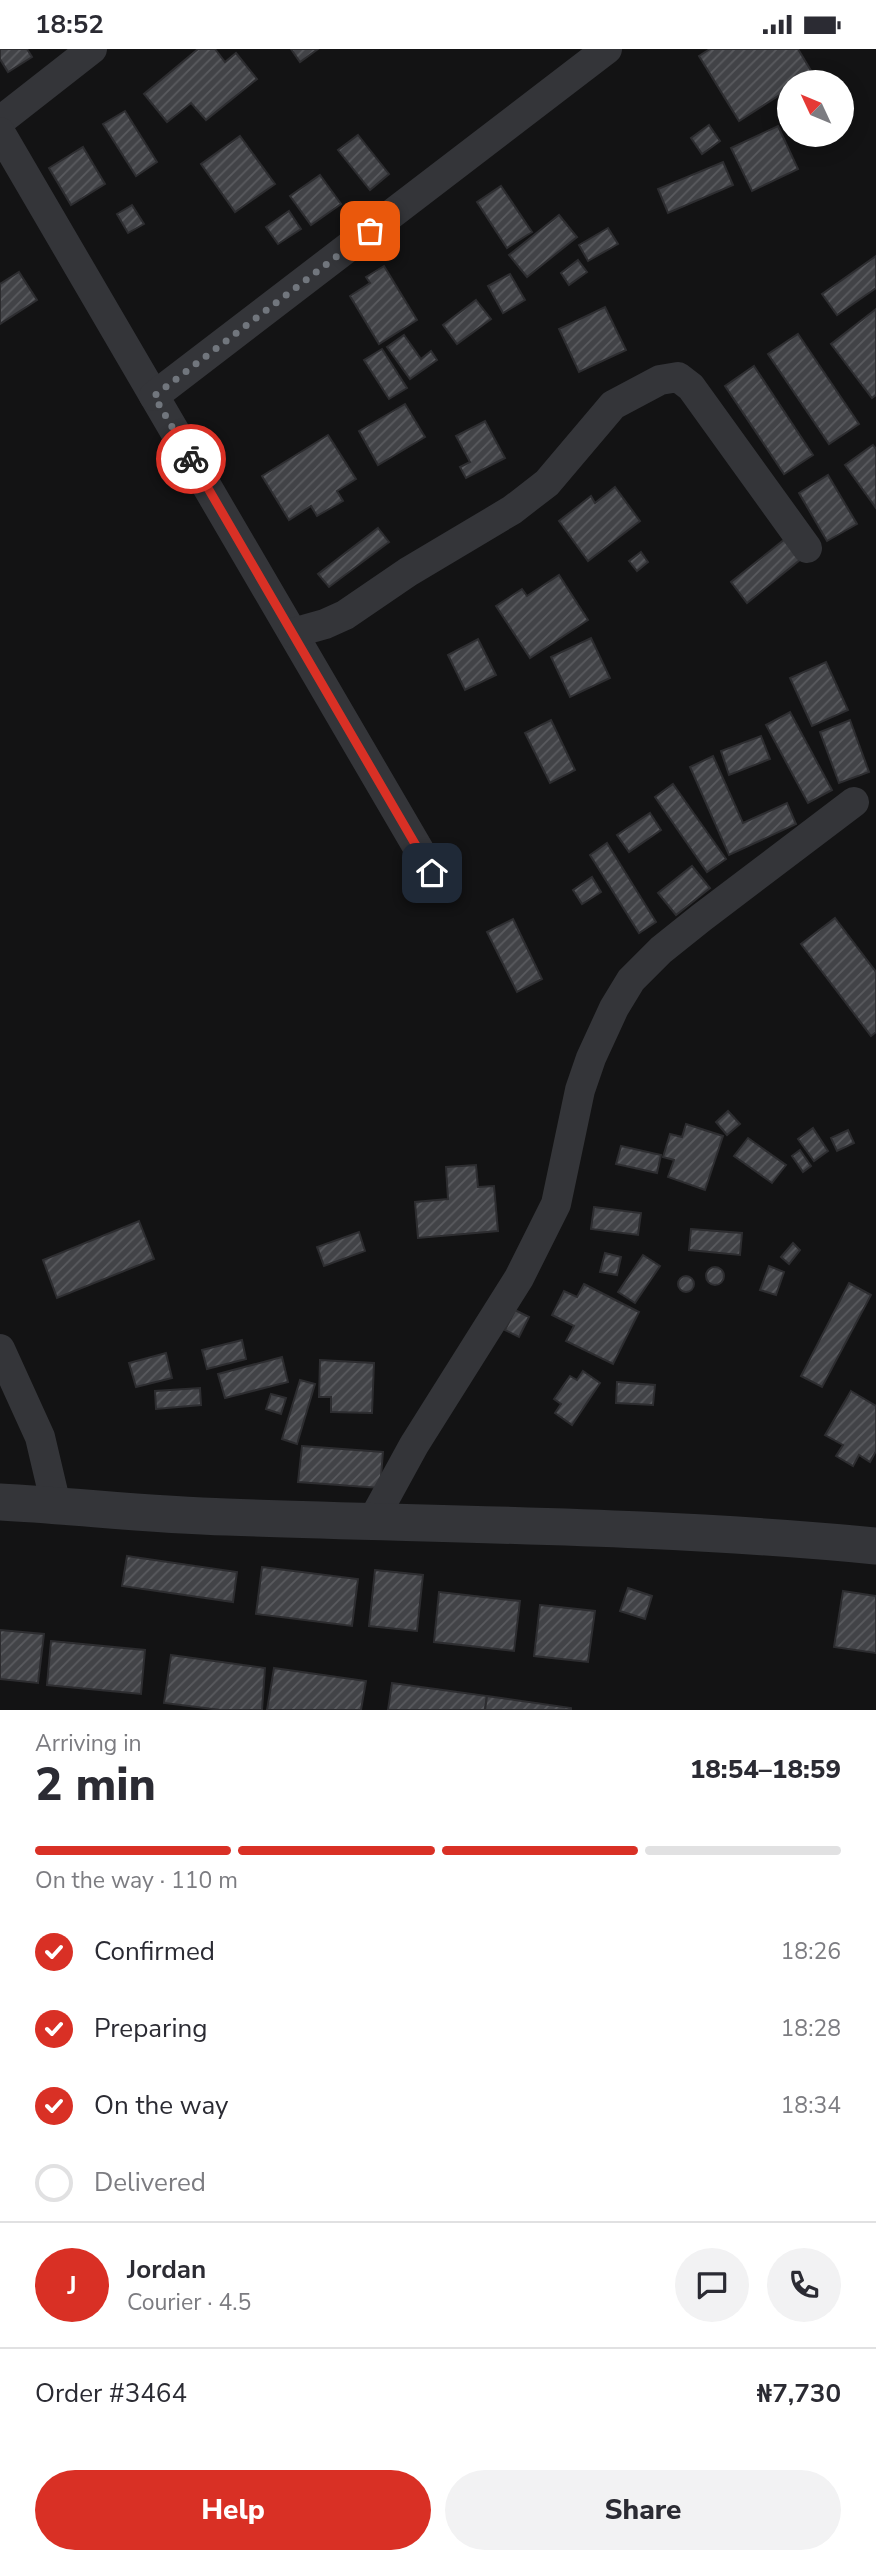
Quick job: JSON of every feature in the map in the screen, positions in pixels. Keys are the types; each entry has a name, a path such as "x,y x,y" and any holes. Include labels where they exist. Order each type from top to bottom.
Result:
{"street":[{"path":"0,121 92,49"},
{"path":"154,396 607,49"},
{"path":"0,132 432,873"},
{"path":"293,633 345,615 408,572 512,510 547,482 613,405 660,380 678,377 691,387 807,548"},
{"path":"373,1520 414,1445 519,1278 556,1204 567,1160 569,1134 584,1079 614,1008 631,980 661,950 701,918 855,802"},
{"path":"0,1349 40,1437 56,1505"},
{"path":"0,1502 224,1517 373,1520 788,1537 876,1546"}],"building":[{"path":"0,49 27,49 32,57 8,72 0,59"},
{"path":"198,49 215,49 225,62 236,53 257,79 206,120 191,103 167,122 144,94"},
{"path":"291,49 318,49 300,62"},
{"path":"710,49 798,49 811,70 777,70 777,97 739,121 699,56"},
{"path":"125,111 157,162 136,176 103,124"},
{"path":"709,125 720,141 702,154 691,138"},
{"path":"777,126 777,147 788,147 798,169 752,191 731,148"},
{"path":"358,135 389,174 370,190 338,150"},
{"path":"240,136 275,184 235,212 201,164"},
{"path":"83,147 105,184 71,205 49,168"},
{"path":"723,162 733,185 668,213 658,189"},
{"path":"320,175 341,204 311,225 290,196"},
{"path":"501,186 532,232 507,248 477,202"},
{"path":"132,205 144,224 128,233 117,214"},
{"path":"289,211 301,229 278,244 266,227"},
{"path":"559,215 577,237 527,277 509,255"},
{"path":"608,228 618,244 588,261 579,245"},
{"path":"876,256 876,288 837,315 822,294"},
{"path":"578,260 587,272 569,285 561,273"},
{"path":"384,266 417,320 379,344 350,296 370,283 366,277"},
{"path":"19,272 37,300 0,324 0,284"},
{"path":"510,274 525,300 503,313 488,286"},
{"path":"476,300 491,319 457,344 443,325"},
{"path":"605,307 626,350 579,372 559,329"},
{"path":"876,309 876,395 872,398 831,344"},
{"path":"798,334 859,424 829,444 768,354"},
{"path":"404,335 421,359 431,351 437,360 410,379 387,347"},
{"path":"382,349 407,388 389,399 364,360"},
{"path":"754,366 813,455 784,474 725,386"},
{"path":"405,404 425,437 378,465 359,431"},
{"path":"485,421 505,458 466,478 460,467 470,462 456,436"},
{"path":"328,435 356,479 337,491 343,501 317,516 311,506 289,520 262,476"},
{"path":"873,445 876,449 876,508 845,465"},
{"path":"828,475 857,524 827,541 799,493"},
{"path":"615,487 640,521 588,561 559,521 591,496 595,503"},
{"path":"378,528 389,542 329,587 318,574"},
{"path":"785,539 801,559 747,603 731,582"},
{"path":"641,552 648,562 637,571 629,561"},
{"path":"559,575 588,620 530,658 496,606 522,589 527,596"},
{"path":"591,638 610,678 570,697 551,657"},
{"path":"478,639 496,675 465,690 448,655"},
{"path":"826,662 848,710 812,726 790,678"},
{"path":"790,712 832,790 808,803 766,725"},
{"path":"551,720 575,770 550,783 525,733"},
{"path":"850,720 869,772 839,783 820,732"},
{"path":"761,736 770,759 729,775 721,751"},
{"path":"713,756 743,823 787,803 796,824 729,855 690,767"},
{"path":"673,784 726,859 707,872 655,797"},
{"path":"650,813 661,830 629,852 617,835"},
{"path":"607,843 656,922 639,933 590,855"},
{"path":"692,866 710,888 676,915 658,893"},
{"path":"592,877 601,892 582,904 573,890"},
{"path":"835,918 876,972 876,1032 871,1036 801,944"},
{"path":"513,919 542,979 517,992 487,932"},
{"path":"728,1111 740,1124 727,1135 716,1122"},
{"path":"686,1124 723,1136 705,1190 668,1177 674,1160 663,1157 670,1134 682,1137"},
{"path":"813,1128 828,1151 814,1161 798,1139"},
{"path":"848,1130 854,1143 837,1151 831,1138"},
{"path":"748,1138 786,1165 772,1183 734,1156"},
{"path":"621,1146 661,1155 657,1173 616,1164"},
{"path":"800,1150 811,1166 803,1172 792,1156"},
{"path":"476,1165 478,1187 494,1186 498,1231 418,1238 415,1202 448,1199 446,1167"},
{"path":"594,1207 641,1213 638,1235 591,1229"},
{"path":"139,1221 154,1259 57,1298 43,1260"},
{"path":"691,1229 742,1233 740,1255 689,1250"},
{"path":"359,1232 365,1251 324,1266 317,1247"},
{"path":"793,1243 800,1250 789,1264 781,1257"},
{"path":"605,1253 621,1257 617,1275 600,1272"},
{"path":"643,1255 660,1266 635,1303 618,1292"},
{"path":"769,1266 784,1272 776,1295 760,1290"},
{"path":"715,1267 722,1269 722,1283 715,1285 708,1283 706,1276 708,1269"},
{"path":"683,1276 689,1276 694,1284 692,1290 683,1292 678,1287 678,1281"},
{"path":"849,1283 871,1295 822,1387 801,1376"},
{"path":"584,1284 639,1312 613,1364 566,1341 574,1326 552,1315 564,1291 577,1297"},
{"path":"515,1310 529,1317 519,1337 505,1330"},
{"path":"242,1340 246,1359 207,1369 202,1350"},
{"path":"166,1353 172,1378 136,1387 129,1363"},
{"path":"282,1357 288,1382 225,1398 218,1374"},
{"path":"320,1360 374,1363 372,1413 331,1412 331,1397 319,1397"},
{"path":"583,1371 600,1383 572,1425 555,1413 561,1404 554,1399 570,1376 577,1380"},
{"path":"300,1380 315,1384 297,1444 282,1439"},
{"path":"617,1382 655,1385 653,1405 616,1403"},
{"path":"200,1388 201,1405 156,1409 155,1391"},
{"path":"851,1391 876,1406 876,1451 870,1462 859,1455 853,1466 836,1456 843,1445 825,1435"},
{"path":"271,1394 286,1398 281,1414 266,1409"},
{"path":"302,1446 383,1452 380,1488 298,1482"},
{"path":"127,1556 237,1572 233,1602 122,1586"},
{"path":"262,1567 358,1579 352,1626 256,1614"},
{"path":"375,1570 423,1575 417,1631 369,1626"},
{"path":"628,1588 652,1596 645,1619 620,1611"},
{"path":"843,1591 876,1596 876,1653 834,1647"},
{"path":"439,1592 520,1601 514,1651 434,1642"},
{"path":"540,1605 595,1611 588,1662 534,1656"},
{"path":"0,1630 44,1634 38,1683 0,1679"},
{"path":"51,1641 145,1650 141,1694 47,1685"},
{"path":"171,1655 265,1668 262,1710 221,1710 164,1703"},
{"path":"274,1668 366,1681 361,1710 267,1710"},
{"path":"392,1683 487,1696 485,1710 388,1710"},
{"path":"487,1696 571,1708 571,1710 485,1710"}],"way so far":[{"path":"191,459 154,396 370,231"}],"route":[{"path":"191,459 432,873"}]}
